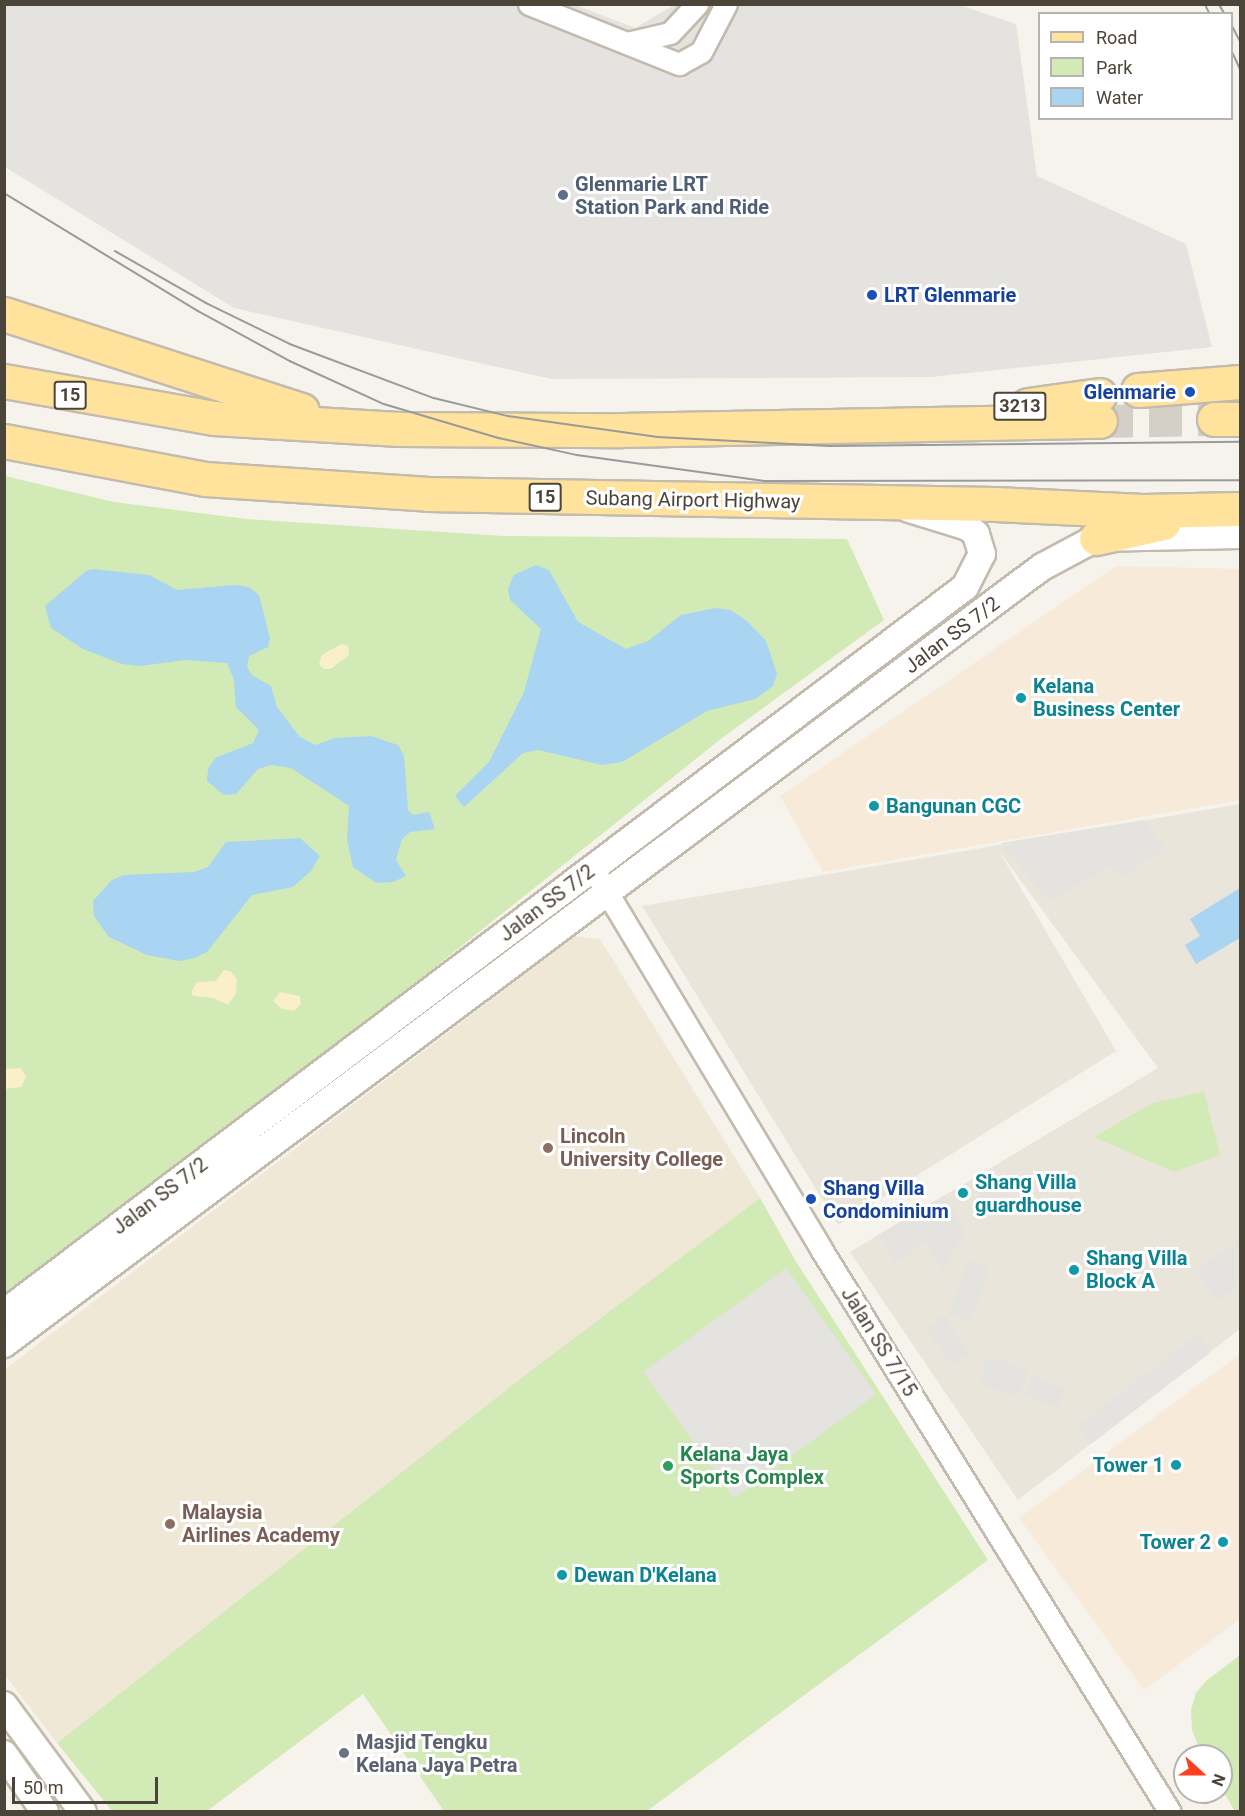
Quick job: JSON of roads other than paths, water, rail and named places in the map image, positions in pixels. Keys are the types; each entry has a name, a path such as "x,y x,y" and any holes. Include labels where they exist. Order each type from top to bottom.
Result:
{"main road":[{"path":"4,314 196,379 355,426"},
{"name":"15","path":"4,381 214,418 355,426 621,430 941,423"},
{"path":"1138,390 1240,382"},
{"name":"3213","path":"941,423 1100,408"},
{"name":"Subang Airport Highway","path":"4,441 205,479 428,494 1229,510"},
{"path":"1096,538 1229,510"}],"street":[{"path":"529,4 679,64 701,52 726,4"},
{"path":"626,43 670,33 697,4"},
{"name":"Jalan SS 7/2","path":"4,1313 965,587 982,554 976,534 968,527 885,502"},
{"path":"1096,538 1240,535"},
{"name":"Jalan SS 7/2","path":"4,1344 1042,567 1096,538"},
{"name":"Jalan SS 7/15","path":"592,869 821,1249 1170,1812"},
{"path":"4,1705 83,1812"},
{"path":"4,1754 45,1812"}],"water":[{"path":"536,565 549,570 578,622 626,649 648,641 681,615 715,608 730,610 746,620 766,641 777,674 773,686 755,699 707,711 622,762 602,765 538,750 523,753 464,807 455,796 489,762 524,692 541,629 510,600 508,589 514,575"},
{"path":"93,569 149,575 177,590 235,585 249,587 259,595 270,638 268,647 249,656 247,667 252,675 271,686 277,707 300,737 315,745 335,738 371,736 398,745 404,756 408,810 413,815 429,812 435,829 410,832 402,839 396,860 406,876 393,882 376,883 353,867 347,840 349,806 291,768 272,765 258,769 236,794 224,795 207,781 208,769 215,758 253,743 259,730 236,707 234,680 227,663 185,660 140,666 122,664 83,649 51,628 45,606 86,571"},
{"path":"300,838 320,856 311,871 293,887 252,895 207,952 195,958 179,961 147,955 109,937 94,916 93,901 112,880 124,875 194,872 208,867 226,842"},
{"path":"1240,888 1240,938 1196,964 1185,945 1200,936 1190,919"}],"tunnel":[{"path":"1100,421 1214,419"}],"tram line":[{"path":"1205,4 1209,12"},
{"path":"1219,4 1224,12"},
{"path":"1233,27 1240,41"},
{"path":"1233,53 1240,68"},
{"path":"4,193 198,311 290,361 384,404 499,438 577,455 764,481 1240,480"},
{"path":"115,251 206,303 290,344 434,398 508,416 658,437 829,446 1240,442"}],"place":[{"name":"Glenmarie LRT Station Park and Ride","path":"563,195"},
{"name":"LRT Glenmarie","path":"872,295"},
{"name":"Glenmarie","path":"1190,392"},
{"name":"Kelana Business Center","path":"1021,698"},
{"name":"Bangunan CGC","path":"874,806"},
{"name":"Lincoln University College","path":"548,1148"},
{"name":"Shang Villa guardhouse","path":"963,1193"},
{"name":"Shang Villa Condominium","path":"811,1199"},
{"name":"Shang Villa Block A","path":"1074,1270"},
{"name":"Tower 1","path":"1176,1465"},
{"name":"Kelana Jaya Sports Complex","path":"668,1466"},
{"name":"Malaysia Airlines Academy","path":"170,1524"},
{"name":"Tower 2","path":"1223,1542"},
{"name":"Dewan D'Kelana","path":"562,1575"},
{"name":"Masjid Tengku Kelana Jaya Petra","path":"344,1753"}]}
